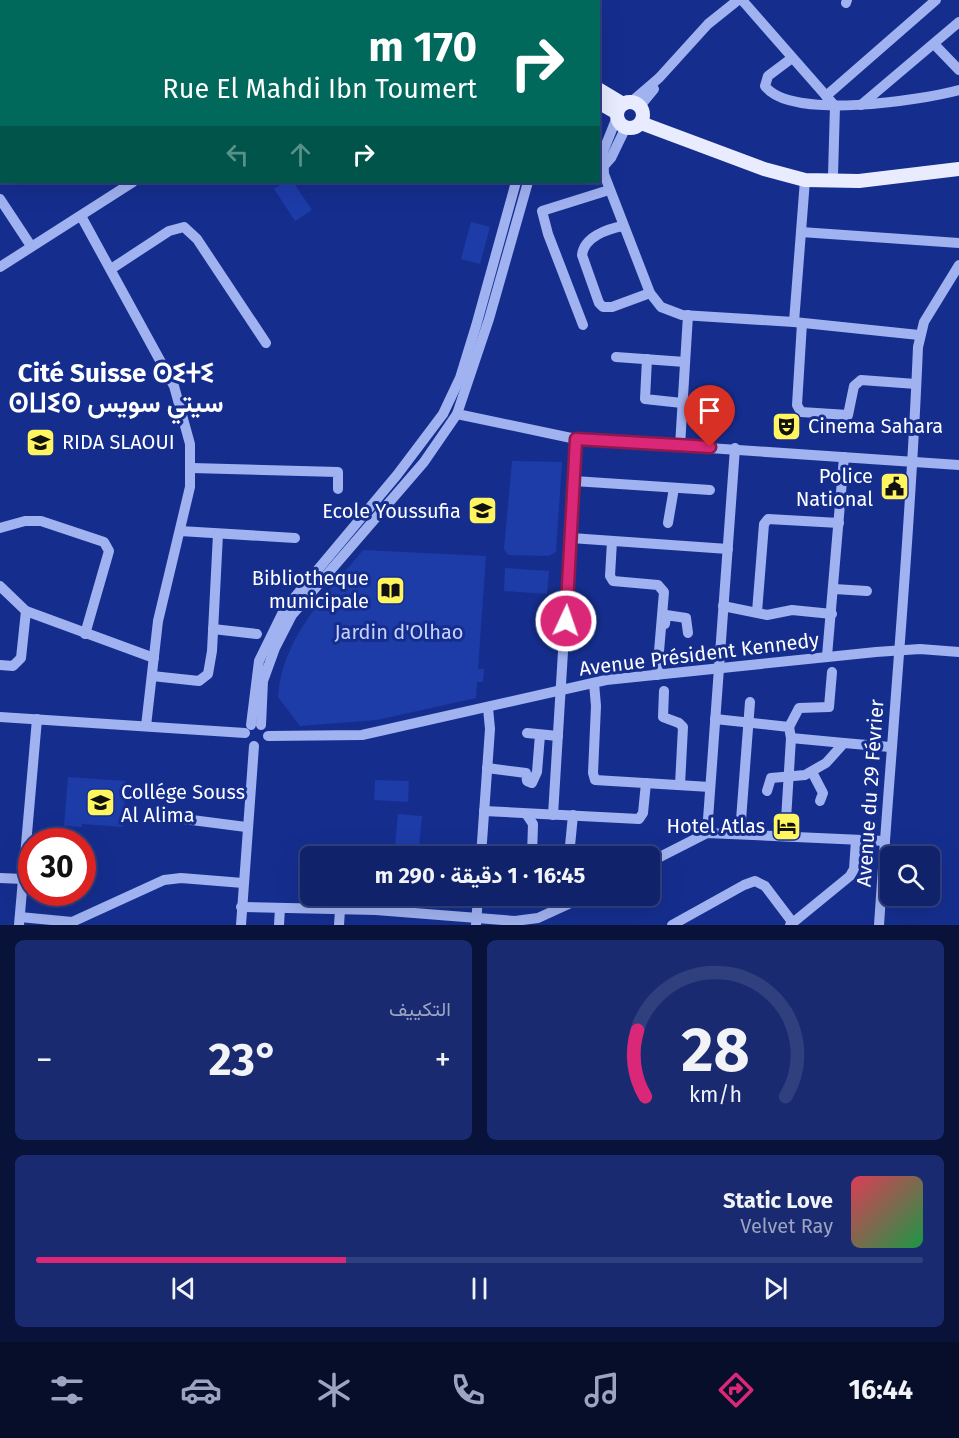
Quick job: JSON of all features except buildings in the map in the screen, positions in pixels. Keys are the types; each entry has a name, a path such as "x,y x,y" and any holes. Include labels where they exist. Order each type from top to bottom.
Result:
{"main road":[{"path":"600,91 630,114 764,169 805,180 859,182 959,169"},
{"path":"600,103 782,168 833,175 875,173 959,160"}],"street":[{"path":"826,96 936,0"},
{"path":"833,175 835,106 792,58 734,2 693,39 658,78 654,89 630,114 603,152 603,167 609,190 650,293 661,307 688,315 798,322 919,335"},
{"path":"861,105 959,22"},
{"path":"934,44 959,70"},
{"path":"792,58 768,76 765,83 767,89 799,101 835,106 861,105 959,90"},
{"path":"805,180 801,232 797,405 801,412 848,415 854,386 861,380 916,384"},
{"path":"0,267 131,183"},
{"path":"252,728 259,661 284,610 397,475 443,414 460,378 516,183"},
{"path":"0,717 146,726 252,728 268,736 262,745 254,746 246,739 252,728 263,681 274,648 292,615 417,470 456,414 476,360 528,183"},
{"path":"521,205 542,211 609,190"},
{"path":"0,198 31,246"},
{"path":"542,211 548,234 583,325"},
{"path":"81,216 174,386 188,433 192,468 180,531 158,621 146,726"},
{"path":"623,226 588,241 583,249 582,255 599,303 603,307 612,307 650,293"},
{"path":"111,269 169,231 184,227 196,239 266,343"},
{"path":"801,232 959,243"},
{"path":"900,647 919,335 928,314 959,266"},
{"path":"680,446 688,315"},
{"path":"616,357 685,362"},
{"path":"646,359 645,399 682,403"},
{"path":"456,414 576,439 959,465"},
{"path":"553,815 576,439"},
{"path":"707,833 735,448"},
{"path":"827,656 844,457"},
{"path":"192,468 338,471 338,489"},
{"path":"574,482 710,490"},
{"path":"668,523 674,488"},
{"path":"757,612 766,521 771,518 839,523"},
{"path":"0,528 25,521 41,521 104,542 109,551 85,634"},
{"path":"180,531 295,538"},
{"path":"152,676 194,681 204,679 210,668 218,534"},
{"path":"571,538 728,549"},
{"path":"612,541 610,576 613,582 658,585 664,592 659,675"},
{"path":"0,585 26,610 154,658"},
{"path":"834,589 867,591"},
{"path":"723,606 767,615 792,610 832,614"},
{"path":"0,664 13,666 21,658 26,610"},
{"path":"659,675 666,615 686,618 688,633"},
{"path":"213,629 257,634"},
{"name":"Avenue Président Kennedy","path":"268,736 362,735 594,683 659,675 900,647 959,652"},
{"name":"Avenue du 29 Février","path":"879,925 890,747 900,647"},
{"path":"785,836 790,733 799,708 824,709 830,706 832,672"},
{"path":"594,683 596,706 594,779 604,782 710,787"},
{"path":"664,691 662,716 683,727 680,785"},
{"path":"741,820 750,702"},
{"path":"482,846 490,729 488,708"},
{"path":"27,828 37,719"},
{"path":"716,719 844,742 890,747"},
{"path":"527,733 558,736"},
{"path":"488,768 526,774 527,781 532,783 537,772 540,735"},
{"path":"767,791 771,778 812,772 835,755 844,742"},
{"path":"241,925 246,827 254,746"},
{"path":"812,772 823,793 820,801"},
{"path":"484,811 639,819 643,813 646,783"},
{"path":"527,815 533,824 532,846"},
{"path":"570,846 573,815"},
{"path":"184,819 246,827"},
{"path":"660,857 707,833 885,841"},
{"path":"672,925 755,881 765,886 791,924 850,876 854,869 856,840"},
{"path":"0,878 18,879"},
{"path":"21,906 20,921 72,922 164,880 243,883"},
{"path":"476,921 477,906"},
{"path":"241,907 340,910 476,921 528,919 553,906"},
{"path":"279,925 280,908"},
{"path":"339,925 340,910"}],"green space":[{"path":"283,183 294,183 312,210 295,221 274,189"},
{"path":"471,222 490,227 480,264 461,259"},
{"path":"512,461 562,462 556,552 548,556 508,555 504,549"},
{"name":"Jardin d'Olhao","path":"363,550 486,556 478,669 484,669 483,682 477,682 476,698 377,720 300,726 278,697 281,675 288,655 308,618"},
{"path":"505,568 549,571 547,594 504,591"},
{"path":"68,777 126,781 123,827 82,824 82,827 64,826"},
{"path":"375,780 409,781 408,802 374,800"},
{"path":"398,814 422,816 419,846 395,846"}],"place":[{"name":"Cinema Sahara","path":"787,426"},
{"name":"RIDA SLAOUI","path":"41,442"},
{"name":"Police National","path":"894,487"},
{"name":"Ecole Youssufia","path":"482,511"},
{"name":"Bibliotheque municipale","path":"390,590"},
{"name":"Collége Souss Al Alima","path":"100,803"},
{"name":"Hotel Atlas","path":"786,826"}],"district":[{"name":"Cité Suisse ⵙⵉⵜⵉ ⵙⵡⵉⵙ سيتي سويس","path":"116,388"}],"route":[{"path":"566,621 576,439 710,447"}]}
